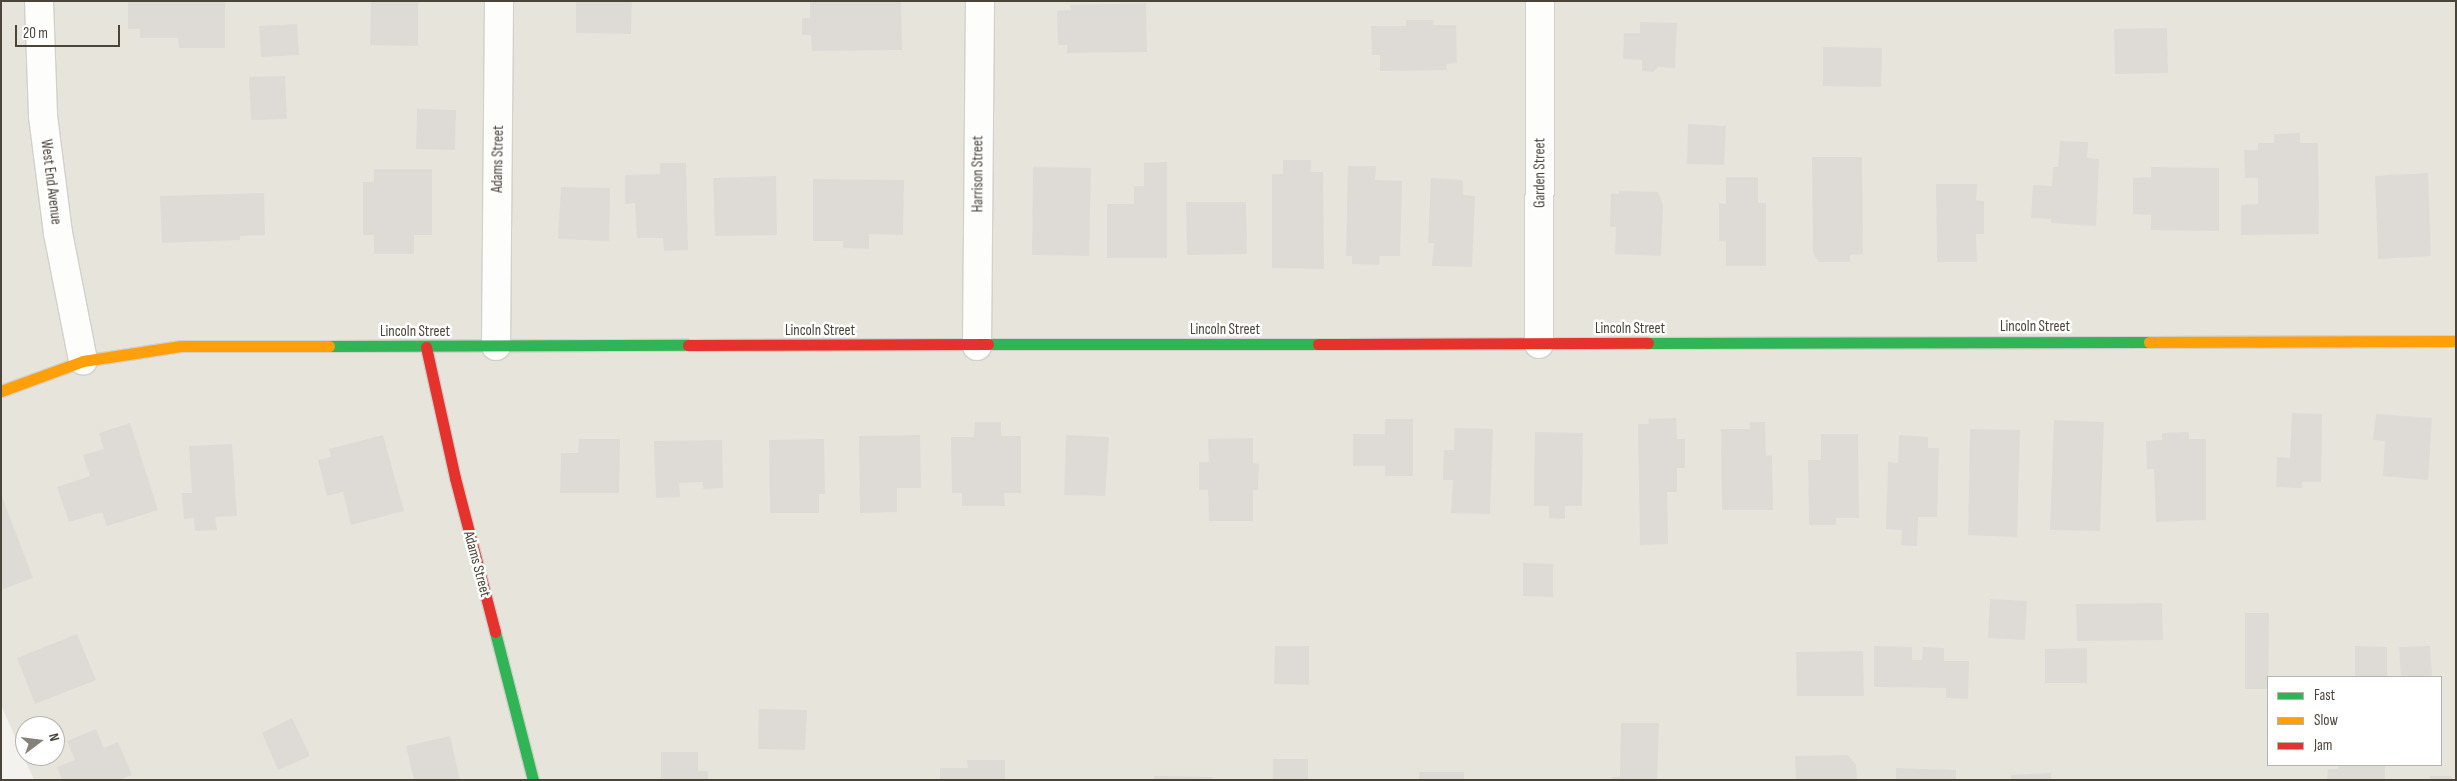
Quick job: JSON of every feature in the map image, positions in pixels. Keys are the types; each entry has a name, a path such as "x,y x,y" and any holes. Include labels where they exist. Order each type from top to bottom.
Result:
{"street":[{"name":"West End Avenue","path":"40,1 46,136 58,233 83,361"},
{"name":"Adams Street","path":"496,346 499,1"},
{"name":"Harrison Street","path":"977,346 980,1"},
{"name":"Garden Street","path":"1539,344 1540,1"},
{"name":"Lincoln Street","path":"1,391 83,361 181,346 977,346 2456,341"},
{"name":"Adams Street","path":"426,347 455,478 533,780"}],"shaded area":[{"path":"1,1 2456,1 2456,780 34,780 28,766 65,766 65,716 15,716 15,737 1,705"}],"building":[{"path":"225,1 225,48 179,48 178,38 140,38 140,29 128,29 128,2"},
{"path":"371,1 418,1 418,46 370,45"},
{"path":"576,1 632,1 631,34 576,33"},
{"path":"810,1 901,1 902,50 812,51 811,35 802,35 802,18 810,18"},
{"path":"1146,3 1147,52 1067,53 1067,45 1058,45 1057,11 1071,10 1070,5"},
{"path":"1406,20 1433,20 1433,25 1456,25 1457,63 1446,64 1447,70 1380,71 1380,55 1372,55 1371,26 1406,26"},
{"path":"1640,22 1677,23 1675,68 1658,67 1653,72 1642,71 1642,60 1623,59 1624,33 1640,33"},
{"path":"297,24 299,55 261,57 259,26"},
{"path":"2167,28 2168,73 2115,74 2114,29"},
{"path":"1823,47 1882,48 1881,87 1823,86"},
{"path":"285,76 287,119 251,120 249,77"},
{"path":"417,109 456,110 455,150 416,149"},
{"path":"1688,124 1726,126 1724,165 1687,164"},
{"path":"2300,133 2300,143 2318,143 2319,234 2241,235 2241,205 2258,204 2258,178 2245,178 2244,150 2258,150 2258,143 2274,143 2274,134"},
{"path":"2060,141 2088,142 2087,158 2099,159 2096,226 2051,223 2051,219 2031,218 2033,185 2052,186 2053,167 2058,167"},
{"path":"1812,157 1862,157 1863,254 1850,255 1850,262 1819,262 1813,253"},
{"path":"1283,160 1311,160 1311,172 1323,172 1324,269 1272,268 1272,174 1283,174"},
{"path":"1167,162 1167,258 1107,258 1107,204 1134,204 1134,186 1144,186 1144,163"},
{"path":"660,163 686,163 688,250 664,251 663,238 637,238 635,203 625,204 625,175 660,174"},
{"path":"1348,166 1376,166 1375,180 1402,181 1400,256 1380,256 1379,265 1352,264 1352,256 1346,256"},
{"path":"1033,167 1091,168 1089,256 1032,255"},
{"path":"2151,167 2219,168 2219,231 2151,230 2151,215 2133,214 2133,178 2151,177"},
{"path":"374,169 432,169 432,235 414,235 414,254 374,254 374,235 363,235 363,182 374,182"},
{"path":"2428,173 2431,256 2378,259 2375,176"},
{"path":"776,176 777,235 715,236 713,178"},
{"path":"1726,177 1758,177 1758,203 1766,203 1766,266 1726,266 1726,241 1719,241 1719,203 1726,204"},
{"path":"1431,178 1463,180 1463,195 1475,196 1472,267 1432,266 1434,243 1428,243"},
{"path":"813,179 904,180 903,235 869,234 869,249 843,248 843,241 813,241"},
{"path":"1936,184 1977,184 1976,200 1984,201 1984,234 1976,234 1977,262 1937,262"},
{"path":"561,187 610,188 609,241 558,239"},
{"path":"1619,191 1658,192 1663,205 1661,256 1615,254 1616,227 1610,227 1611,193 1619,194"},
{"path":"264,193 265,235 240,236 240,240 162,243 160,196"},
{"path":"1186,202 1246,202 1247,254 1187,255"},
{"path":"2292,413 2322,414 2321,482 2302,482 2302,488 2276,487 2277,457 2290,458"},
{"path":"2376,414 2432,418 2428,480 2383,476 2385,441 2373,440"},
{"path":"1676,418 1677,439 1685,439 1685,468 1677,468 1677,492 1667,492 1668,544 1640,545 1638,424 1649,424 1648,419"},
{"path":"1385,419 1413,419 1413,476 1385,476 1385,466 1353,466 1353,434 1385,434"},
{"path":"2054,420 2104,422 2100,531 2050,530"},
{"path":"975,422 1001,422 1001,436 1021,436 1021,493 1004,493 1005,506 962,506 962,493 952,493 951,437 974,437"},
{"path":"1750,422 1765,422 1766,456 1772,455 1773,510 1722,510 1721,429 1750,429"},
{"path":"130,423 158,510 107,526 102,512 69,522 57,487 90,476 83,455 104,449 99,433"},
{"path":"1455,428 1493,429 1490,514 1451,513 1453,480 1443,480 1444,450 1454,450"},
{"path":"1970,429 2020,430 2017,537 1968,535"},
{"path":"1535,432 1583,433 1582,506 1565,506 1565,519 1549,518 1549,506 1534,506"},
{"path":"2189,432 2189,439 2206,439 2206,520 2156,522 2154,469 2147,469 2146,441 2162,440 2162,433"},
{"path":"1821,434 1858,434 1859,518 1836,518 1836,525 1809,525 1808,460 1821,460"},
{"path":"383,435 404,511 351,525 343,492 327,496 318,460 331,457 329,449"},
{"path":"920,435 921,488 897,488 897,512 860,513 859,436"},
{"path":"1066,435 1109,437 1105,496 1064,495"},
{"path":"1899,435 1928,437 1928,448 1939,448 1937,517 1918,517 1917,546 1901,545 1902,530 1886,529 1888,462 1898,463"},
{"path":"1253,438 1253,463 1259,464 1258,490 1253,490 1253,521 1209,521 1208,490 1199,490 1199,462 1209,462 1208,439"},
{"path":"579,439 620,439 619,493 560,493 561,453 578,453"},
{"path":"824,439 825,494 819,494 819,513 770,513 769,440"},
{"path":"722,440 723,488 703,489 703,482 679,483 680,497 656,498 654,441"},
{"path":"232,444 237,516 215,517 217,530 195,531 194,518 184,519 182,493 192,493 189,446"},
{"path":"1,494 33,578 1,590"},
{"path":"1523,563 1553,564 1553,597 1523,596"},
{"path":"1990,599 2027,601 2025,640 1988,638"},
{"path":"2162,603 2163,640 2077,641 2076,604"},
{"path":"2245,613 2269,613 2267,689 2245,689"},
{"path":"77,634 96,680 35,704 17,658"},
{"path":"1275,646 1309,646 1309,685 1274,684"},
{"path":"1874,646 1912,647 1912,660 1922,660 1923,647 1944,648 1944,661 1969,661 1968,699 1946,698 1946,688 1874,687"},
{"path":"2355,646 2387,647 2387,676 2355,676"},
{"path":"2430,646 2432,676 2401,676 2399,647"},
{"path":"2087,648 2087,683 2045,683 2045,649"},
{"path":"1863,651 1864,696 1797,696 1796,652"},
{"path":"759,709 807,710 805,750 758,749"},
{"path":"292,718 310,756 278,770 262,733"},
{"path":"1621,723 1659,723 1657,780 1612,780 1612,777 1620,777"},
{"path":"96,729 104,748 118,742 132,775 119,780 62,780 57,767 65,766 65,764 75,760 67,741"},
{"path":"450,736 460,780 414,780 406,746"},
{"path":"661,752 698,752 698,771 708,771 708,780 661,780"},
{"path":"1848,755 1856,765 1857,780 1796,780 1795,756"},
{"path":"1273,759 1308,759 1308,780 1273,780"},
{"path":"967,760 1005,760 1005,780 940,780 940,768 968,768"},
{"path":"2338,766 2385,766 2385,780 2327,780 2328,769 2338,769"},
{"path":"1896,768 1956,770 1956,780 1896,780"},
{"path":"1419,772 1464,772 1464,780 1419,780"},
{"path":"2051,773 2051,780 2011,780 2011,775"},
{"path":"1154,776 1213,777 1212,780 1154,780"},
{"path":"2430,776 2452,776 2452,780 2430,780"}],"traffic: fast":[{"path":"1648,343 2149,342"},
{"path":"988,344 1318,344"},
{"path":"329,346 688,345"},
{"path":"495,632 533,780"}],"traffic: slow":[{"path":"2149,342 2456,341"},
{"path":"1,391 83,361 181,346 329,346"}],"traffic: jam":[{"path":"1318,344 1648,343"},
{"path":"688,345 988,344"},
{"path":"426,347 455,478 495,632"}]}
